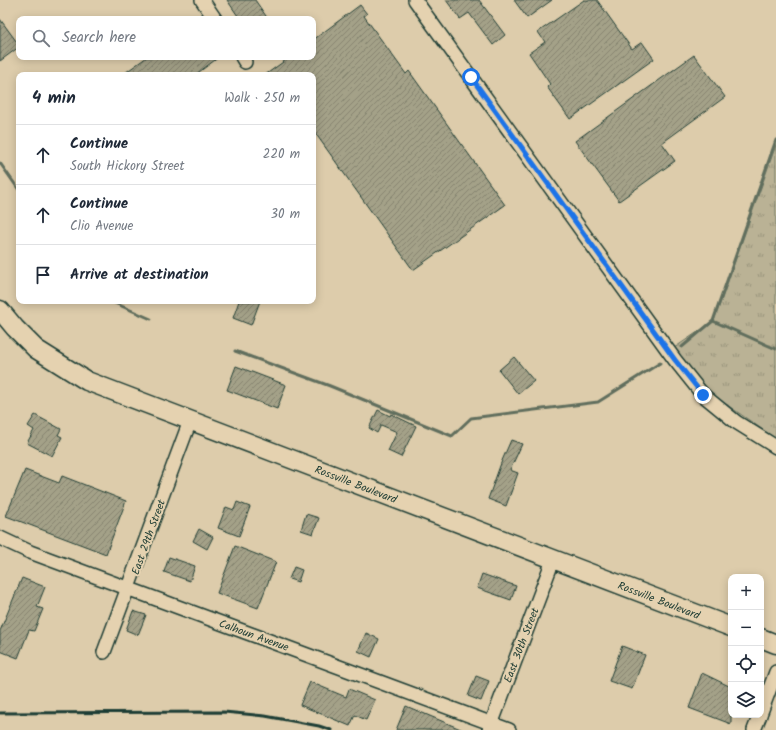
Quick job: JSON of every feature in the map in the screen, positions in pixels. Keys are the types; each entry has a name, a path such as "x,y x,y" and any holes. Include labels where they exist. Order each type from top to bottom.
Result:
{"highway":[{"name":"Rossville Boulevard","path":"0,310 36,349 87,381 728,626"},
{"path":"764,639 776,644"}],"street":[{"path":"202,0 213,16"},
{"path":"415,0 675,360 703,395 736,422 776,447"},
{"name":"East 29th Street","path":"104,652 129,589 190,421"},
{"name":"Calhoun Avenue","path":"0,538 30,552 490,727 509,730"},
{"name":"East 30th Street","path":"490,727 553,560"},
{"path":"764,704 776,672"},
{"path":"754,730 759,718"}],"green space":[{"path":"776,145 776,439 716,397 686,366 674,348 714,321"}],"building":[{"path":"227,0 255,0 266,16 238,16"},
{"path":"446,0 479,0 505,35 493,45 469,13 460,19"},
{"path":"514,0 552,0 527,18"},
{"path":"584,0 597,0 632,49 642,42 654,59 570,119 547,87 550,84 529,53 545,42 538,32"},
{"path":"360,5 367,14 364,16 406,74 409,71 505,205 413,270 316,134 316,72 269,72 286,60 316,60 316,38"},
{"path":"0,19 16,41 16,49 0,61"},
{"path":"694,55 725,97 662,143 675,161 619,201 575,141"},
{"path":"143,60 215,60 199,72 126,72"},
{"path":"238,304 259,304 251,325 233,318"},
{"path":"514,357 534,381 518,394 499,370"},
{"path":"236,366 286,385 277,409 227,390"},
{"path":"378,410 390,416 391,414 416,426 401,457 388,451 397,432 381,425 377,433 369,428"},
{"path":"35,415 61,429 58,435 62,437 52,456 27,443 34,430 28,426"},
{"path":"511,440 522,444 510,470 518,473 506,506 488,499"},
{"path":"25,470 59,483 62,476 126,501 106,554 6,516"},
{"path":"237,502 250,507 239,536 218,528 226,507 234,510"},
{"path":"306,514 319,518 313,534 301,530"},
{"path":"199,529 213,537 207,549 193,541"},
{"path":"235,546 276,562 258,608 217,593"},
{"path":"169,557 195,566 190,581 164,572"},
{"path":"294,567 302,570 298,582 289,579"},
{"path":"482,574 516,586 511,600 477,588"},
{"path":"22,578 45,587 37,607 43,609 34,631 29,630 18,658 0,651 0,631"},
{"path":"133,611 146,615 138,635 126,630"},
{"path":"366,633 379,639 371,657 358,651"},
{"path":"622,646 645,655 632,689 609,681"},
{"path":"702,673 728,686 728,718 731,718 731,724 689,708"},
{"path":"476,676 489,681 481,701 468,696"},
{"path":"310,682 346,697 349,689 375,700 366,720 355,715 350,726 300,705"},
{"path":"406,706 463,730 396,730"}],"waterway":[{"path":"682,347 713,321 776,140"},
{"path":"0,163 16,186"},
{"path":"117,304 151,319"},
{"path":"713,321 776,349"},
{"path":"235,351 330,386 452,436 471,418 598,402 660,363"}],"railway":[{"path":"0,713 224,712 265,716 319,726 331,730"}],"route":[{"path":"471,77 675,360 703,395"}]}
